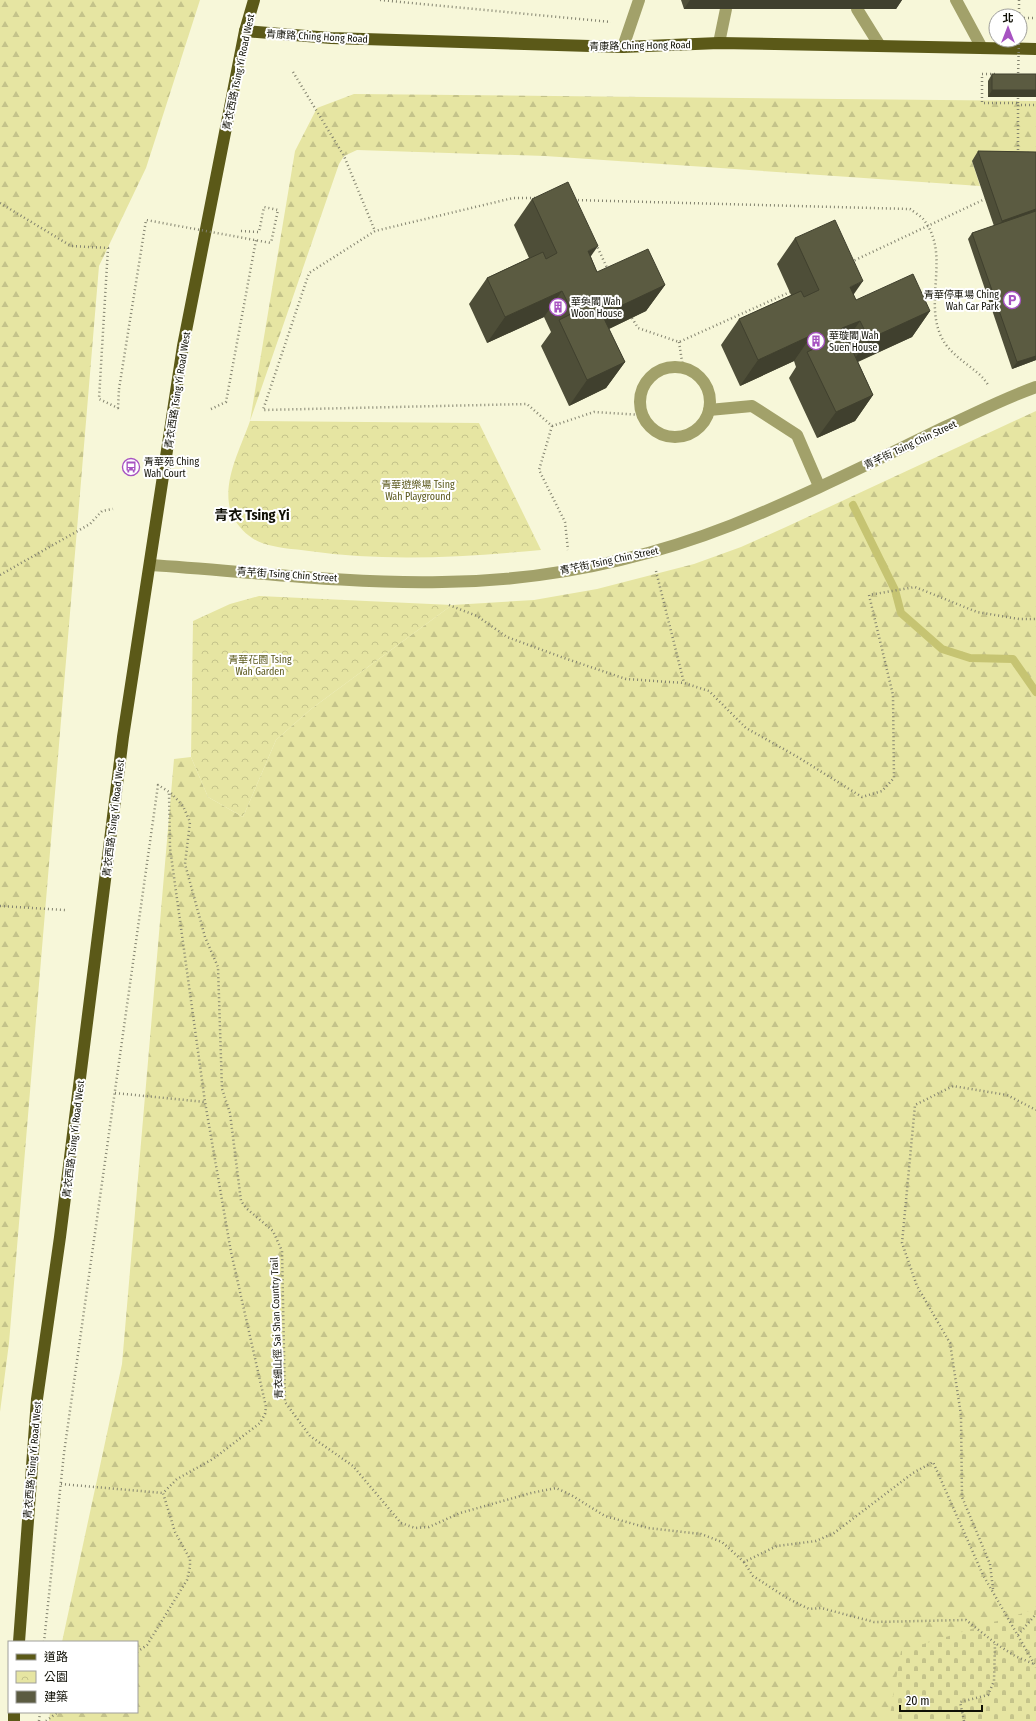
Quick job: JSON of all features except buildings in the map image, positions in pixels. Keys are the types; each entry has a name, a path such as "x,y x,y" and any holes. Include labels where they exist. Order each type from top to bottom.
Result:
{"main road":[{"name":"青衣西路 Tsing Yi Road West","path":"19,1641 37,1399 60,1237 123,737 183,346 245,31 254,0"},
{"name":"青康路 Ching Hong Road","path":"245,31 331,38 623,47 719,44 1036,49"}],"lane":[{"path":"623,47 639,0"},
{"path":"956,0 982,48"},
{"path":"719,44 726,8"},
{"path":"857,8 880,46"},
{"path":"670,368 683,368 693,372 701,379 707,388 710,399 709,410 704,422 695,430 684,436 672,437 660,433 649,426 643,415 640,403 642,391 648,380 658,372 670,368"},
{"name":"青芊街 Tsing Chin Street","path":"150,565 318,577 441,582 492,580 542,575 628,558 698,537 751,517 994,404 1036,387"},
{"path":"709,410 752,406 797,435 819,486"}],"path":[{"path":"1018,82 1019,48"},
{"path":"293,72 344,156 375,231"},
{"path":"996,74 982,74 982,102 1018,102 1018,89"},
{"path":"1018,75 1024,75"},
{"path":"1018,161 1018,105 1036,105"},
{"path":"850,262 991,196"},
{"path":"537,198 513,198 375,231 309,273 263,410 527,404 552,426"},
{"path":"568,199 910,209 924,220 936,244 935,311 940,334 955,356 984,378 989,387"},
{"path":"576,200 579,206"},
{"path":"0,203 71,246 108,248 99,399 118,408 119,389 146,220 271,243 278,210 264,207 259,232 241,231"},
{"path":"211,409 226,402 256,240"},
{"path":"595,241 610,275"},
{"path":"632,318 638,328 679,342 790,292"},
{"path":"679,342 683,368"},
{"path":"552,426 594,412 643,415"},
{"path":"552,426 539,470 565,522 568,552"},
{"path":"0,575 90,524 102,511 109,508 114,509"},
{"path":"655,568 684,683"},
{"path":"449,605 478,616 507,637 626,679 684,683 709,691 746,728 796,756 862,797 882,791 894,778 893,695 869,595 915,587 977,612 1019,619 1036,619"},
{"name":"青衣細山徑 Sai Shan Country Trail","path":"115,1093 158,785 169,792 183,806 190,822 185,864 205,937 218,967 222,1089 230,1114 241,1201 246,1208 273,1231 282,1251 285,1402 310,1436 353,1466 401,1523 415,1528 429,1528 460,1513 531,1492 556,1488 571,1495 606,1516 648,1528 701,1534 722,1542 744,1562 753,1576 787,1598 809,1609 821,1608 874,1622 966,1620 995,1643 1015,1656 1035,1665"},
{"path":"163,1493 177,1479 213,1459 260,1423 265,1414 266,1407 231,1252 205,1102 170,848 169,792"},
{"path":"0,906 65,910"},
{"path":"993,1592 990,1564 962,1497 961,1415 950,1343 917,1286 902,1243 915,1105 953,1086 1007,1095 1036,1110"},
{"path":"44,1641 61,1484 115,1093 205,1102"},
{"path":"744,1562 777,1546 816,1541 834,1533 913,1474 933,1462 983,1575 1035,1665"},
{"path":"61,1484 163,1493"},
{"path":"138,1651 147,1645 187,1580 190,1567 190,1559 175,1532 163,1493"},
{"path":"1018,1635 1036,1614"},
{"path":"964,1721 960,1702 988,1695 994,1681 995,1643"},
{"path":"46,1721 57,1713"}],"green space":[{"path":"0,0 200,0 146,168 99,266 9,1343 0,1412"},
{"path":"354,94 1036,101 1036,161 972,161 980,186 545,156 357,150 344,156 339,164 250,421 295,151 317,108"},
{"path":"1036,411 1036,1721 49,1721 50,1713 138,1713 138,1641 62,1641 122,1364 174,759 191,757 208,797 243,817 276,740 311,709 452,605 534,600 597,589 694,564 741,547"},
{"name":"青華遊樂場 Tsing Wah Playground","path":"250,421 479,423 541,550 483,555 425,557 367,556 285,548 267,545 253,539 245,533 235,521 229,505 228,493 232,469"},
{"name":"青華花園 Tsing Wah Garden","path":"259,596 452,605 311,709 276,740 243,817 208,797 191,757 193,621 230,604"},
{"path":"1036,1609 1036,1721 889,1721 901,1651"}],"waterway":[{"path":"853,505 895,590 901,613 942,649 970,658 1013,659 1036,692"}],"place":[{"name":"青華停車場 Ching Wah Car Park","path":"1012,300"},
{"name":"華奐閣 Wah Woon House","path":"558,307"},
{"name":"華璇閣 Wah Suen House","path":"816,341"},
{"name":"青華苑 Ching Wah Court","path":"131,467"}],"district":[{"name":"青衣 Tsing Yi","path":"252,515"}]}
